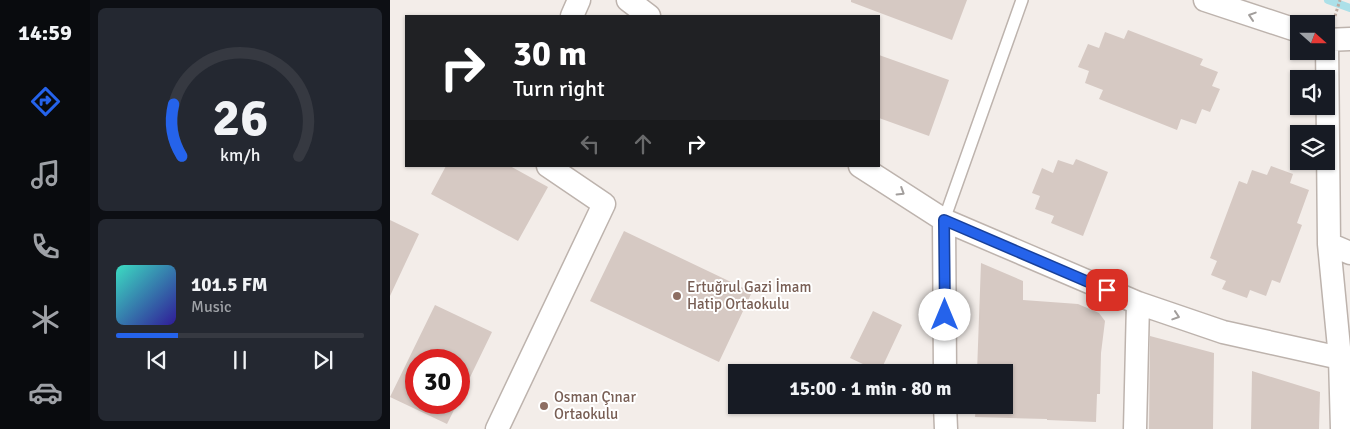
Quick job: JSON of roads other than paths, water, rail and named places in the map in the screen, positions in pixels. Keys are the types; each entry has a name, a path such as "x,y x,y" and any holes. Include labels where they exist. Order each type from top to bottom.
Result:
{"street":[{"path":"572,15 579,0"},
{"path":"628,0 648,15"},
{"path":"1205,0 1290,28"},
{"path":"1335,40 1350,39"},
{"path":"1327,60 1329,244 1345,361 1342,429"},
{"path":"497,429 604,204 549,167"},
{"path":"862,167 944,220 1138,304 1223,332 1345,361"},
{"path":"944,220 945,364"},
{"path":"1329,244 1350,253"},
{"path":"1135,429 1138,304"},
{"path":"945,414 946,429"}],"lane":[{"path":"944,220 1022,0"}],"waterway":[{"path":"1328,0 1350,8"}],"place":[{"name":"Ertuğrul Gazi İmam Hatip Ortaokulu","path":"677,296"},
{"name":"Osman Çınar Ortaokulu","path":"544,406"}]}
